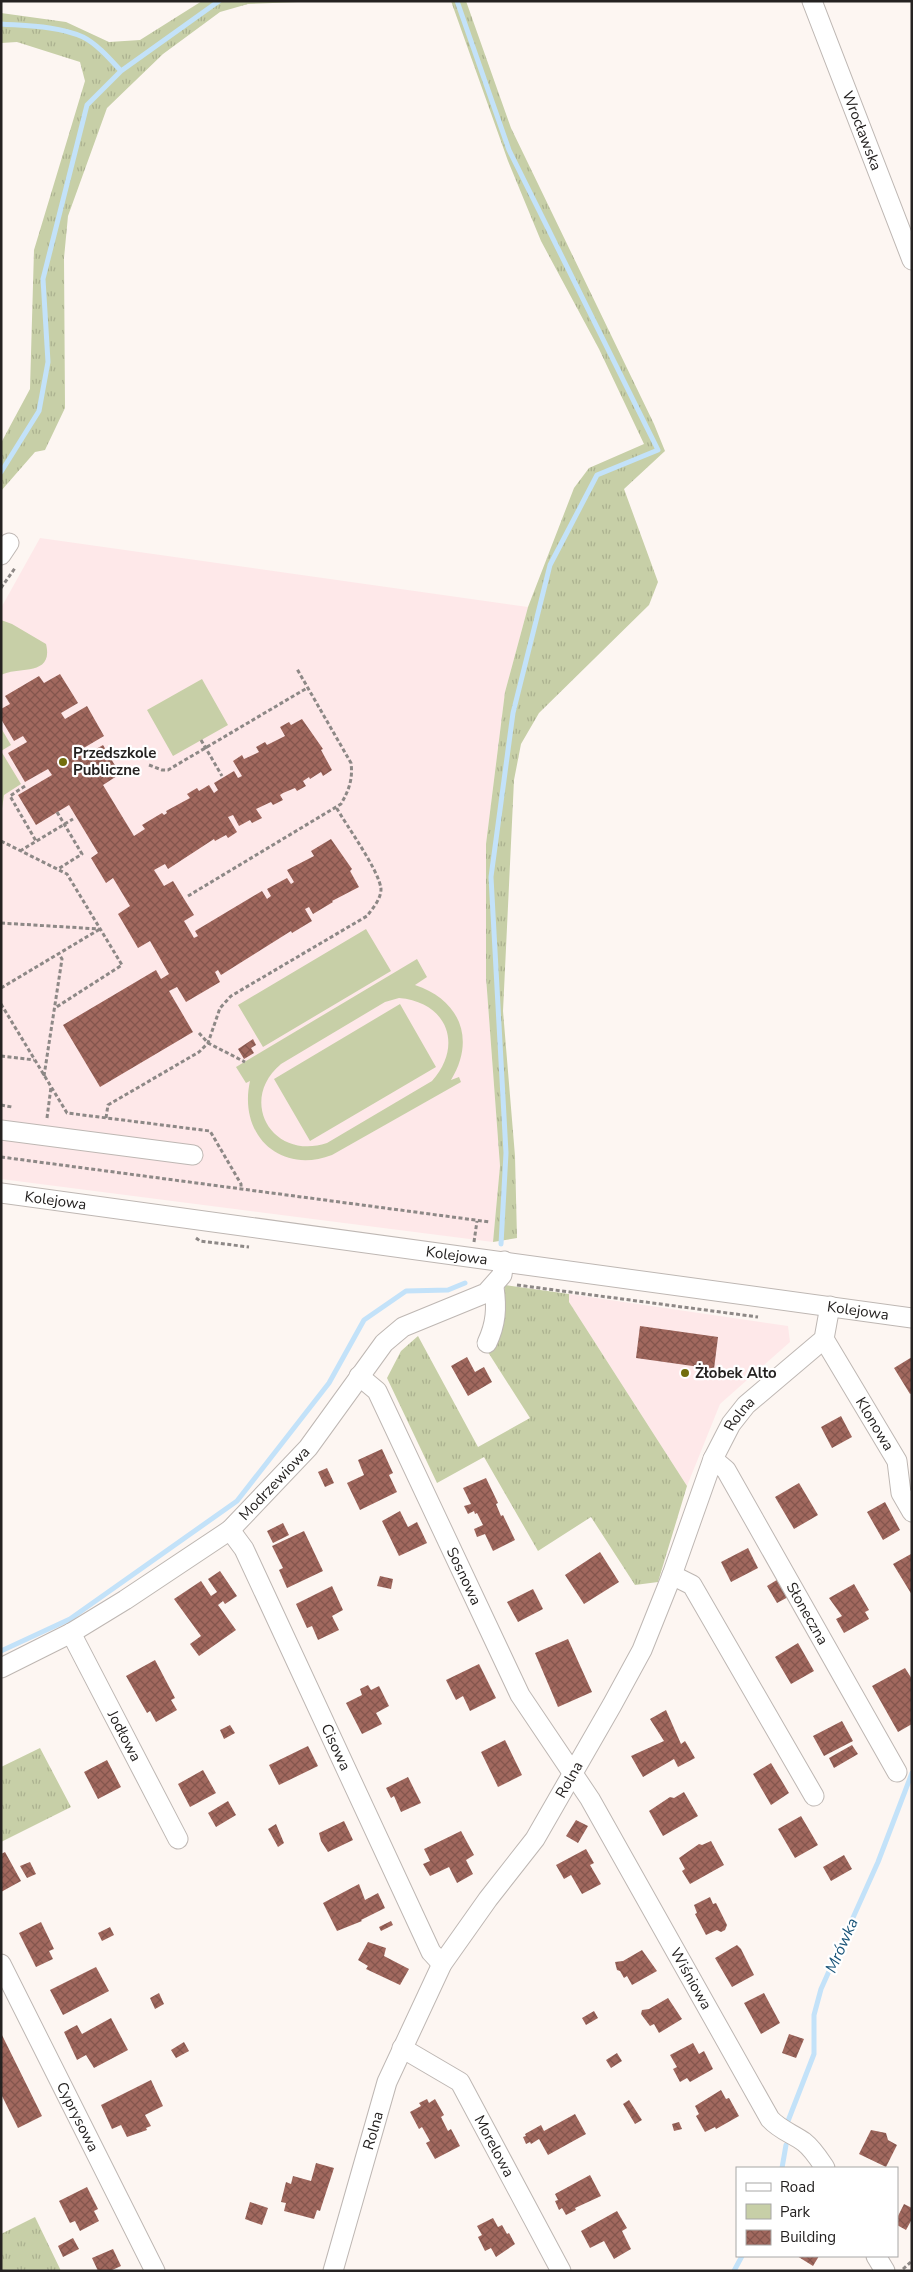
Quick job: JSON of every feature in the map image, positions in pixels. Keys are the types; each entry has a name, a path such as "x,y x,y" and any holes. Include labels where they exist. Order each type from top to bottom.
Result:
{"street":[{"name":"Wrocławska","path":"812,1 912,260"},
{"path":"1,1130 193,1155"},
{"name":"Kolejowa","path":"1,1193 912,1318"},
{"path":"487,1343 495,1326 496,1302 494,1286 502,1275 504,1261"},
{"name":"Modrzewiowa","path":"1,1668 71,1633 230,1530 308,1448 384,1343 403,1327 480,1296 494,1286"},
{"path":"824,1339 830,1306"},
{"name":"Rolna","path":"333,2271 388,2082 442,1964 488,1899 536,1839 642,1650 713,1460 737,1415 824,1339"},
{"name":"Klonowa","path":"824,1339 897,1461 901,1493 912,1512"},
{"name":"Sosnowa","path":"359,1376 378,1391 520,1694 572,1775"},
{"name":"Słoneczna","path":"713,1460 726,1470 897,1772"},
{"name":"Cisowa","path":"230,1530 244,1549 431,1952 442,1964"},
{"path":"672,1574 692,1585 814,1796"},
{"name":"Jodłowa","path":"71,1633 178,1839"},
{"name":"Wiśniowa","path":"572,1775 590,1799 770,2119 776,2126 804,2142 819,2158 824,2167"},
{"name":"Cyprysowa","path":"1,1964 155,2271"},
{"name":"Morelowa","path":"402,2048 460,2082 561,2271"},
{"path":"877,2257 893,2270"}],"path":[{"path":"188,896 341,804 349,790 353,776 352,763 297,669"},
{"path":"149,765 162,770 168,770 307,688"},
{"path":"201,740 222,776"},
{"path":"25,786 10,796 36,841"},
{"path":"106,1118 108,1105 199,1052 208,1043 218,1013 231,996 367,916 378,902 381,890 378,876 336,807"},
{"path":"57,812 82,854 57,869"},
{"path":"20,851 73,819"},
{"path":"1,840 67,874 122,966 55,1008"},
{"path":"1,923 100,929"},
{"path":"1,988 100,929"},
{"path":"44,1076 62,959 59,954"},
{"path":"1,1004 67,1113 210,1132 241,1184 241,1190"},
{"path":"199,1033 208,1043 244,1062"},
{"path":"1,1056 35,1060"},
{"path":"1,1105 12,1107"},
{"path":"1,1157 490,1222"},
{"path":"893,2270 912,2261"}],"shaded area":[{"path":"40,538 528,607 505,692 486,844 486,977 500,1166 493,1242 1,1179 1,608"},
{"name":"Żłobek Alto","path":"569,1294 788,1326 790,1342 720,1404 687,1486 569,1302"}],"green space":[{"path":"202,1 323,1 248,4 220,12 163,54 107,108 68,216 64,258 65,408 45,450 35,452 1,491 1,443 30,389 34,250 85,81 80,62 17,42 1,43 1,13 66,22 109,42 140,40"},
{"path":"451,1 466,1 511,128 654,424 665,451 624,489 658,582 649,605 539,713 521,744 514,780 503,1011 515,1156 517,1238 493,1242 500,1166 486,977 486,844 505,692 528,607 574,488 589,468 644,444 599,349 541,241 508,161"},
{"path":"1,620 12,624 46,644 47,654 45,662 40,666 1,675"},
{"path":"202,679 228,725 173,756 147,710"},
{"path":"1,728 11,745 1,751"},
{"path":"1,751 21,784 4,795 1,815"},
{"path":"366,929 391,971 263,1047 238,1005"},
{"path":"417,959 427,977 415,985 443,1000 453,1011 459,1023 462,1036 462,1050 451,1080 459,1077 461,1082 332,1155 313,1160 296,1159 280,1155 267,1146 257,1133 250,1118 248,1101 250,1081 246,1083 236,1067","holes":["399,998 416,1001 429,1008 439,1017 446,1028 448,1040 447,1053 442,1067 432,1081 327,1143 308,1146 291,1143 277,1136 267,1124 262,1110 262,1094 268,1079 281,1064 385,1002"]},
{"path":"400,1004 436,1067 310,1141 274,1079"},
{"path":"505,1285 569,1294 569,1302 687,1486 658,1582 635,1585 591,1517 538,1551 484,1457 437,1483 387,1378 401,1351 418,1336 478,1447 530,1418 486,1349 501,1322"},
{"path":"40,1748 71,1807 1,1842 1,1767"},
{"path":"35,2217 61,2271 1,2271 1,2234"}],"building":[{"path":"60,674 78,703 61,713 65,719 87,706 104,736 82,749 86,755 103,745 120,774 103,785 134,836 145,829 142,825 162,813 164,815 167,813 166,811 190,798 187,794 197,788 199,791 209,785 214,793 218,790 214,783 234,771 238,778 242,776 233,761 242,755 244,759 259,752 256,747 265,742 267,745 285,736 280,727 289,722 291,725 302,719 323,749 321,750 332,770 323,776 321,772 310,779 309,777 303,781 306,786 297,791 295,788 280,795 283,800 273,805 271,802 256,809 262,818 252,823 250,820 239,826 233,815 228,817 237,832 228,838 226,835 215,841 214,839 168,869 165,864 154,870 164,886 173,881 194,915 184,921 194,938 198,936 195,931 262,891 267,899 271,896 267,889 287,878 291,884 294,882 287,870 314,856 311,851 331,839 352,869 350,871 359,887 332,901 313,914 309,907 305,909 312,921 292,933 291,931 221,975 218,970 215,972 220,982 186,1002 177,987 169,991 193,1032 100,1087 63,1025 156,970 161,979 169,974 150,941 138,948 118,914 130,906 113,878 106,883 91,858 98,853 69,805 36,825 18,795 52,775 48,769 25,782 8,753 27,742 23,736 14,741 1,719 1,709 10,704 5,696 39,676 44,683"},
{"path":"253,1039 256,1045 251,1048 254,1053 244,1059 238,1049"},
{"path":"640,1326 718,1337 714,1369 636,1358"},
{"path":"467,1357 475,1372 484,1367 492,1382 468,1396 451,1366"},
{"path":"912,1357 912,1393 910,1394 894,1368"},
{"path":"841,1416 852,1437 832,1448 821,1427"},
{"path":"382,1449 393,1473 389,1475 397,1492 360,1510 347,1483 364,1475 358,1460"},
{"path":"327,1468 334,1483 325,1487 318,1472"},
{"path":"486,1478 498,1503 496,1504 501,1516 503,1515 515,1540 493,1551 485,1534 477,1537 474,1529 483,1525 477,1513 475,1514 474,1511 468,1514 464,1506 471,1504 463,1488"},
{"path":"799,1483 818,1515 794,1529 775,1497"},
{"path":"885,1502 900,1530 883,1540 867,1512"},
{"path":"400,1511 408,1527 417,1522 427,1543 399,1556 382,1521"},
{"path":"283,1523 289,1535 273,1543 267,1531"},
{"path":"304,1531 323,1571 287,1588 279,1570 283,1568 272,1546"},
{"path":"748,1548 758,1568 731,1582 721,1562"},
{"path":"600,1552 619,1582 584,1604 565,1575"},
{"path":"912,1555 912,1595 893,1564"},
{"path":"220,1571 237,1596 225,1604 223,1601 218,1605 236,1630 199,1656 190,1644 201,1636 174,1599 201,1581 211,1596 217,1592 208,1579"},
{"path":"380,1576 393,1579 391,1589 377,1586"},
{"path":"780,1578 790,1596 777,1603 767,1586"},
{"path":"854,1584 869,1610 865,1612 869,1619 844,1633 836,1619 842,1616 829,1598"},
{"path":"332,1586 343,1610 332,1616 339,1630 318,1640 312,1626 307,1628 296,1604"},
{"path":"533,1589 543,1609 518,1622 507,1602"},
{"path":"568,1639 592,1692 558,1707 535,1653"},
{"path":"798,1643 814,1671 791,1684 775,1657"},
{"path":"155,1660 175,1698 171,1700 177,1710 156,1722 150,1711 147,1713 126,1676"},
{"path":"479,1664 496,1698 470,1711 463,1696 456,1700 446,1680"},
{"path":"905,1668 912,1679 912,1724 898,1732 872,1686"},
{"path":"368,1685 371,1690 379,1686 389,1706 376,1713 382,1724 362,1734 346,1703 362,1695 360,1689"},
{"path":"666,1710 681,1744 685,1741 695,1758 678,1767 674,1759 643,1777 631,1756 664,1741 650,1719"},
{"path":"842,1721 853,1741 824,1756 813,1736"},
{"path":"230,1725 235,1733 224,1739 220,1730"},
{"path":"505,1740 522,1775 498,1787 481,1752"},
{"path":"852,1745 858,1754 834,1768 829,1758"},
{"path":"308,1746 318,1766 279,1785 269,1765"},
{"path":"107,1760 121,1787 98,1799 84,1772"},
{"path":"771,1763 789,1793 771,1805 753,1774"},
{"path":"203,1770 216,1793 190,1807 178,1784"},
{"path":"408,1777 421,1803 401,1812 394,1796 391,1798 386,1788"},
{"path":"684,1792 698,1816 663,1836 649,1811 670,1797 674,1798"},
{"path":"228,1801 236,1815 216,1827 208,1813"},
{"path":"801,1816 818,1845 795,1858 778,1829"},
{"path":"576,1820 588,1826 578,1843 566,1836"},
{"path":"344,1821 353,1840 328,1852 321,1841 319,1833"},
{"path":"276,1824 284,1843 278,1847 268,1829"},
{"path":"461,1831 474,1855 466,1860 473,1874 457,1883 449,1867 430,1876 423,1864 430,1861 424,1849"},
{"path":"711,1841 724,1865 690,1884 682,1871 685,1869 679,1858 699,1844 702,1845"},
{"path":"586,1849 594,1863 590,1865 601,1884 582,1894 571,1875 564,1879 556,1865"},
{"path":"5,1852 21,1881 1,1892 1,1854"},
{"path":"844,1855 852,1869 831,1881 823,1867"},
{"path":"30,1862 36,1874 27,1878 20,1866"},
{"path":"359,1884 365,1900 378,1893 385,1908 362,1921 337,1931 323,1903"},
{"path":"710,1897 713,1904 716,1903 727,1925 725,1930 721,1932 717,1930 706,1935 695,1914 697,1913 694,1905"},
{"path":"391,1921 393,1925 381,1931 379,1927"},
{"path":"41,1922 54,1949 49,1951 53,1959 36,1967 19,1933"},
{"path":"110,1927 114,1935 102,1941 98,1933"},
{"path":"368,1942 386,1948 384,1956 409,1969 400,1985 366,1969 368,1966 358,1960"},
{"path":"737,1945 741,1949 754,1975 732,1987 715,1958"},
{"path":"642,1950 657,1971 632,1985 627,1976 624,1978 620,1971 617,1970 615,1962 623,1961"},
{"path":"96,1967 109,1991 63,2015 50,1990"},
{"path":"159,1993 164,2004 155,2009 150,1998"},
{"path":"764,1993 780,2023 761,2034 744,2003"},
{"path":"668,1998 682,2019 659,2033 654,2024 650,2026 641,2014 642,2010 649,2009"},
{"path":"594,2011 598,2018 586,2025 582,2018"},
{"path":"111,2018 128,2050 94,2068 86,2055 77,2060 64,2032 77,2025 82,2034"},
{"path":"1,2033 42,2116 18,2128 1,2094"},
{"path":"789,2034 804,2039 796,2058 782,2053"},
{"path":"184,2042 189,2051 176,2058 171,2050"},
{"path":"693,2043 699,2054 704,2051 713,2069 690,2082 687,2078 680,2082 673,2069 677,2067 670,2055"},
{"path":"617,2053 622,2061 611,2068 606,2060"},
{"path":"151,2080 163,2106 145,2115 151,2126 146,2128 147,2130 127,2137 121,2125 112,2129 101,2105"},
{"path":"721,2090 726,2099 729,2098 739,2116 716,2129 715,2127 705,2132 696,2116 699,2114 695,2106"},
{"path":"427,2099 429,2103 435,2099 444,2115 441,2117 448,2131 451,2129 460,2146 435,2159 426,2143 430,2141 422,2127 419,2129 410,2112 421,2106 419,2103"},
{"path":"629,2100 642,2120 635,2124 623,2104"},
{"path":"575,2114 586,2134 548,2155 539,2139 531,2144 530,2142 526,2144 523,2137 526,2136 525,2134 541,2125 544,2131"},
{"path":"679,2122 682,2129 674,2131 672,2124"},
{"path":"871,2130 886,2133 888,2140 897,2145 886,2167 859,2154"},
{"path":"316,2163 334,2168 320,2211 317,2210 314,2219 284,2211 286,2203 281,2202 286,2182 291,2184 293,2176 311,2181"},
{"path":"590,2175 601,2196 575,2208 576,2210 566,2215 562,2208 559,2210 555,2201 558,2200 555,2194"},
{"path":"87,2187 98,2209 94,2211 99,2221 80,2231 75,2221 70,2223 59,2201"},
{"path":"250,2202 268,2208 262,2225 245,2219"},
{"path":"904,2204 912,2208 912,2219 906,2230 898,2226 898,2216"},
{"path":"617,2211 627,2228 622,2231 631,2249 614,2259 604,2241 590,2248 581,2231"},
{"path":"493,2218 498,2227 502,2225 507,2234 509,2233 515,2244 496,2257 491,2248 485,2251 478,2237 482,2235 477,2226"},
{"path":"73,2238 79,2249 63,2257 58,2246"},
{"path":"113,2249 121,2266 110,2271 98,2271 92,2258"},
{"path":"799,2257 818,2257 813,2266"}],"waterway":[{"path":"1,472 39,411 48,362 43,279 87,105 121,71 219,1"},
{"path":"457,1 509,150 658,450 597,475 550,565 513,713 491,877 506,1153 501,1244"},
{"path":"1,24 32,26 73,33 88,40 121,71"},
{"path":"1,1651 70,1619 237,1501 329,1383 364,1320 406,1291 448,1290 465,1283"},
{"name":"Mrówka","path":"788,2121 814,2054 814,2015 821,1989 878,1862 912,1773"},
{"name":"Mrówka","path":"782,2167 786,2145"},
{"name":"Mrówka","path":"734,2271 741,2257"}],"place":[{"name":"Przedszkole Publiczne","path":"63,762"},
{"name":"Żłobek Alto","path":"685,1373"}]}
